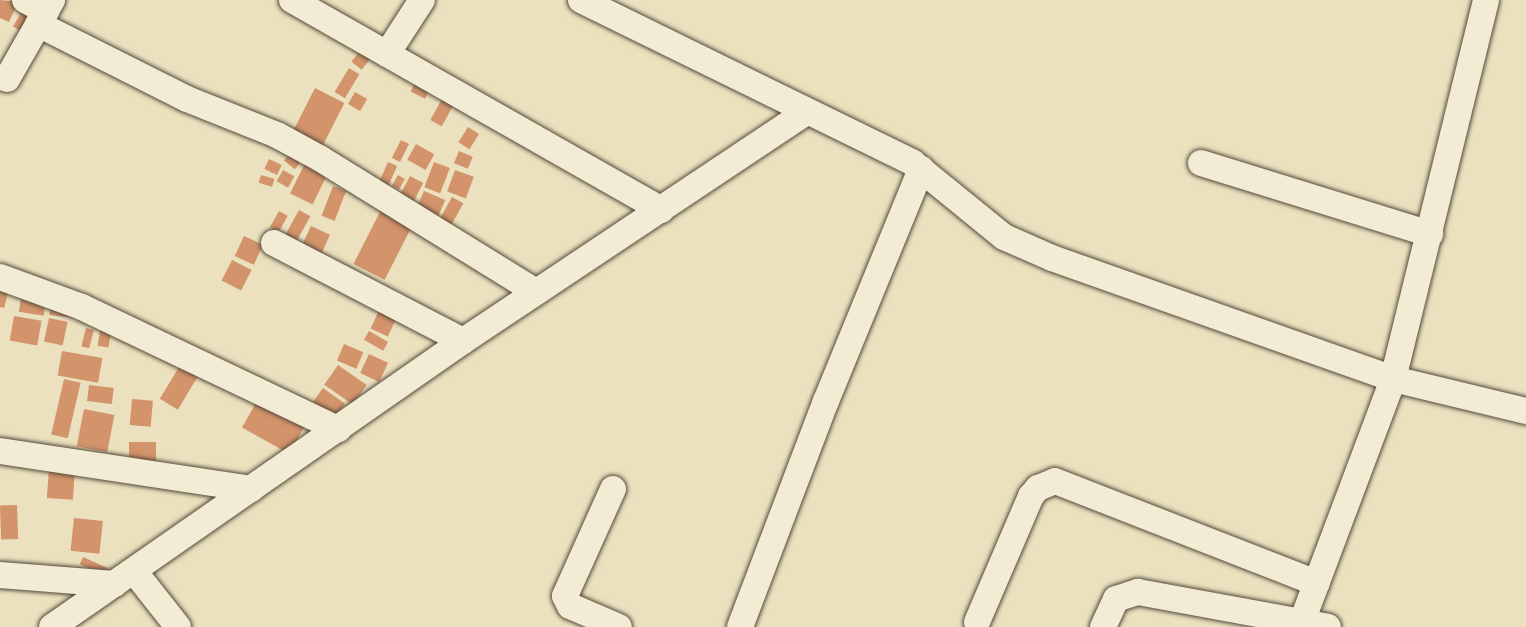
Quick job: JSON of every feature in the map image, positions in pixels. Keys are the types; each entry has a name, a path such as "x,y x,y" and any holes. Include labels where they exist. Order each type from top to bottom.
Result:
{"street":[{"path":"292,0 661,210"},
{"path":"387,54 422,0"},
{"path":"581,0 921,169 1004,237 1052,258 1393,379 1526,411"},
{"path":"1301,625 1393,379 1486,0"},
{"path":"7,79 40,9 177,94 294,145 536,292"},
{"path":"52,627 463,341 807,112"},
{"path":"1201,163 1430,234"},
{"path":"740,627 826,401 921,169"},
{"path":"274,243 463,341"},
{"path":"0,278 82,307 338,429"},
{"path":"0,451 251,489"},
{"path":"977,622 1031,496 1038,488 1056,481 1317,583"},
{"path":"613,489 565,596 568,604 574,608 620,627"},
{"path":"0,575 125,578 178,627"},
{"path":"1103,627 1116,599 1138,592 1301,625 1328,627"}],"building":[{"path":"0,0 18,2 9,22 0,18"},
{"path":"22,11 36,19 27,35 13,27"},
{"path":"364,46 374,54 362,70 351,62"},
{"path":"349,68 359,74 345,98 335,92"},
{"path":"417,79 431,86 425,99 411,91"},
{"path":"315,88 344,103 322,147 293,132"},
{"path":"355,92 367,99 360,111 348,104"},
{"path":"442,99 453,105 442,126 430,120"},
{"path":"468,127 479,134 469,149 458,142"},
{"path":"401,140 409,144 400,162 392,158"},
{"path":"416,144 434,154 426,170 407,160"},
{"path":"294,148 305,157 295,169 284,160"},
{"path":"459,151 473,157 468,169 454,163"},
{"path":"269,159 282,165 277,175 264,169"},
{"path":"388,162 397,166 388,186 379,182"},
{"path":"434,162 450,168 440,193 424,187"},
{"path":"305,163 327,174 313,205 290,194"},
{"path":"283,170 294,176 288,188 277,181"},
{"path":"455,170 474,177 466,198 447,192"},
{"path":"261,175 274,179 272,187 259,183"},
{"path":"398,175 405,179 399,189 392,185"},
{"path":"410,176 423,183 412,204 399,197"},
{"path":"333,186 346,191 335,221 322,216"},
{"path":"424,191 445,200 438,217 417,208"},
{"path":"452,197 463,203 452,224 440,218"},
{"path":"383,206 414,222 385,280 353,264"},
{"path":"299,210 310,216 297,241 285,234"},
{"path":"279,211 288,216 279,232 270,228"},
{"path":"311,226 330,235 320,256 301,247"},
{"path":"244,236 263,245 254,265 235,256"},
{"path":"232,260 252,270 241,290 222,280"},
{"path":"0,287 9,289 4,308 0,307"},
{"path":"22,292 47,296 44,316 19,312"},
{"path":"51,303 75,306 73,318 50,315"},
{"path":"382,304 399,312 388,337 371,328"},
{"path":"14,316 42,321 37,345 10,341"},
{"path":"49,318 68,322 63,345 44,341"},
{"path":"101,326 112,328 108,348 98,346"},
{"path":"86,328 94,330 89,348 81,346"},
{"path":"369,331 388,342 383,351 364,340"},
{"path":"344,344 363,352 356,369 337,361"},
{"path":"62,351 102,358 98,383 58,376"},
{"path":"369,354 388,363 379,382 360,373"},
{"path":"182,362 200,373 178,410 160,399"},
{"path":"338,365 367,385 353,405 324,385"},
{"path":"64,379 81,383 68,438 51,435"},
{"path":"89,385 114,388 112,404 87,401"},
{"path":"323,388 345,404 335,418 313,402"},
{"path":"259,397 306,423 289,454 242,428"},
{"path":"132,399 153,401 151,427 130,425"},
{"path":"84,409 114,415 107,452 77,446"},
{"path":"129,442 156,442 156,467 129,467"},
{"path":"49,468 75,470 73,500 47,498"},
{"path":"17,505 18,539 1,540 0,506"},
{"path":"74,518 103,521 99,554 71,551"},
{"path":"83,557 108,568 104,575 80,564"}]}
